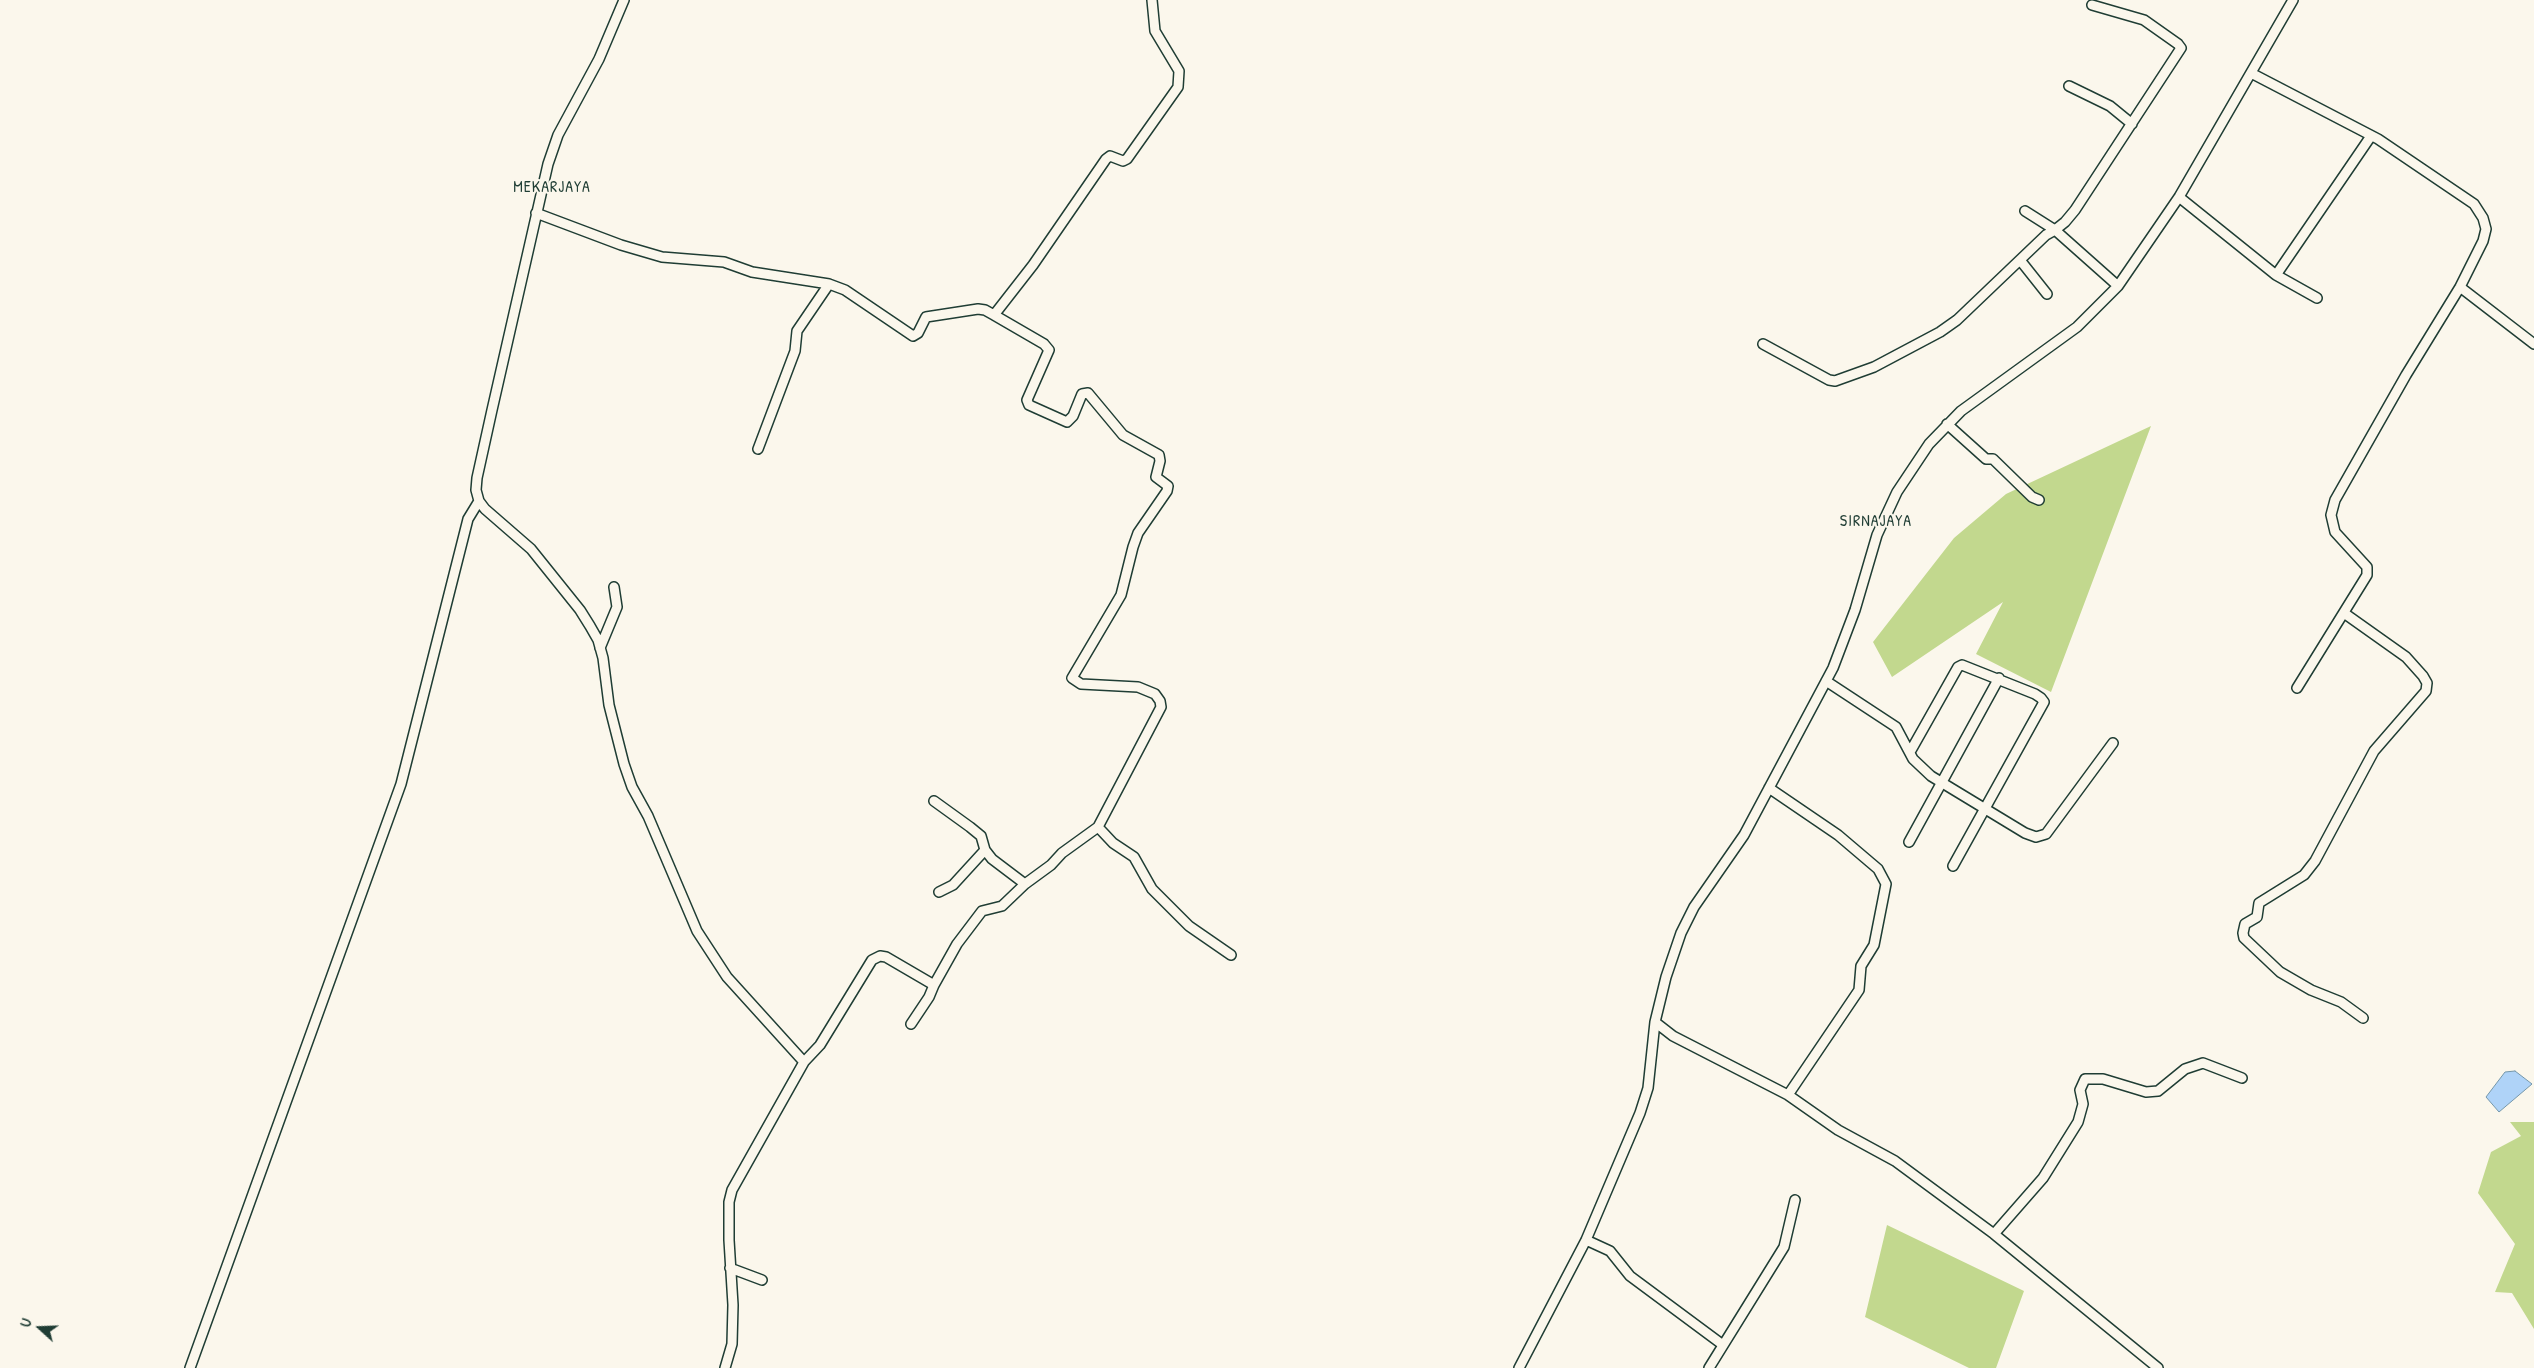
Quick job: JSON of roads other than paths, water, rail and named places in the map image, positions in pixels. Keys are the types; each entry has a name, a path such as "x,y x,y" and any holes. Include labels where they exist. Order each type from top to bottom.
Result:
{"street":[{"path":"624,0 599,59 558,136 536,213 477,478 479,501 485,509 531,549 580,610 600,648 609,705 632,787 648,816 697,931 727,977 804,1062"},
{"path":"994,316 1033,265 1106,158 1110,156 1123,161 1127,159 1178,87 1180,71 1155,31 1152,0"},
{"path":"1519,1368 1586,1240 1640,1113 1648,1088 1655,1022 1666,977 1687,920 1744,835 1826,681 1847,635 1877,535 1897,492 1929,444 1947,424 1997,384 2038,358 2077,327 2118,286 2179,197 2293,0"},
{"path":"1763,344 1829,380 1836,381 1874,367 1940,332 1957,320 2075,210 2181,46 2144,20 2092,4"},
{"path":"2252,73 2371,136 2461,195 2474,204 2483,218 2486,229 2483,241 2460,287 2406,375 2335,500 2331,515 2335,532 2368,571 2366,580 2297,688"},
{"path":"2069,86 2104,102 2132,124"},
{"path":"2276,275 2371,136"},
{"path":"2179,197 2276,275 2317,298"},
{"path":"2025,211 2055,230 2118,286"},
{"path":"536,213 648,253 724,262 758,273 829,284 845,290 913,336 918,332 926,317 978,308 986,310 1044,344 1049,350 1028,396 1029,405 1067,422 1073,416 1082,394 1088,393 1123,435 1159,455 1160,461 1156,477 1168,486 1165,496 1138,533 1132,546 1120,595 1072,678 1073,681 1081,684 1138,687 1155,694 1160,701 1161,707 1156,720 1098,827 1062,853 1051,865 1025,884 1002,906 982,911 956,944 929,997 911,1024"},
{"path":"2020,260 2047,294"},
{"path":"758,449 795,351 797,331 829,284"},
{"path":"2460,287 2534,344"},
{"path":"1947,424 1986,459 1993,459 2024,490 2039,500"},
{"path":"190,1368 401,784 468,519 479,501"},
{"path":"600,648 618,607 614,587"},
{"path":"2344,613 2406,657 2423,676 2427,683 2426,691 2374,751 2315,861 2304,875 2259,903 2257,917 2245,924 2243,933 2244,938 2280,972 2311,990 2341,1002 2363,1018"},
{"path":"1910,752 1958,667 1962,664 1999,678 2042,698 2044,702 1952,866"},
{"path":"1909,842 1940,782 1999,678"},
{"path":"1826,681 1896,727 1920,767 1940,782 2025,833 2036,837 2046,834 2113,743"},
{"path":"1769,788 1838,835 1878,869 1886,884 1874,945 1861,966 1859,990 1788,1095"},
{"path":"934,801 981,836 985,850 1002,868 1025,884"},
{"path":"1098,827 1113,843 1134,857 1152,889 1189,926 1231,955"},
{"path":"938,892 953,885 985,850"},
{"path":"725,1368 732,1344 733,1305 730,1268 729,1202 732,1190 804,1062 820,1044 872,960 880,956 886,957 934,985"},
{"path":"1655,1022 1681,1040 1788,1095 1816,1116 1901,1166 1994,1234 2158,1368"},
{"path":"1994,1234 2043,1178 2078,1122 2083,1104 2080,1090 2085,1079 2103,1079 2146,1092 2158,1092 2185,1069 2203,1063 2242,1078"},
{"path":"1709,1368 1784,1247 1795,1200"},
{"path":"1586,1240 1610,1252 1630,1276 1723,1345"},
{"path":"730,1268 762,1280"}],"water":[{"path":"2515,1071 2532,1084 2499,1112 2486,1097 2505,1072"}],"district":[{"name":"MEKARJAYA","path":"552,188"},
{"name":"SIRNAJAYA","path":"1876,522"}]}
